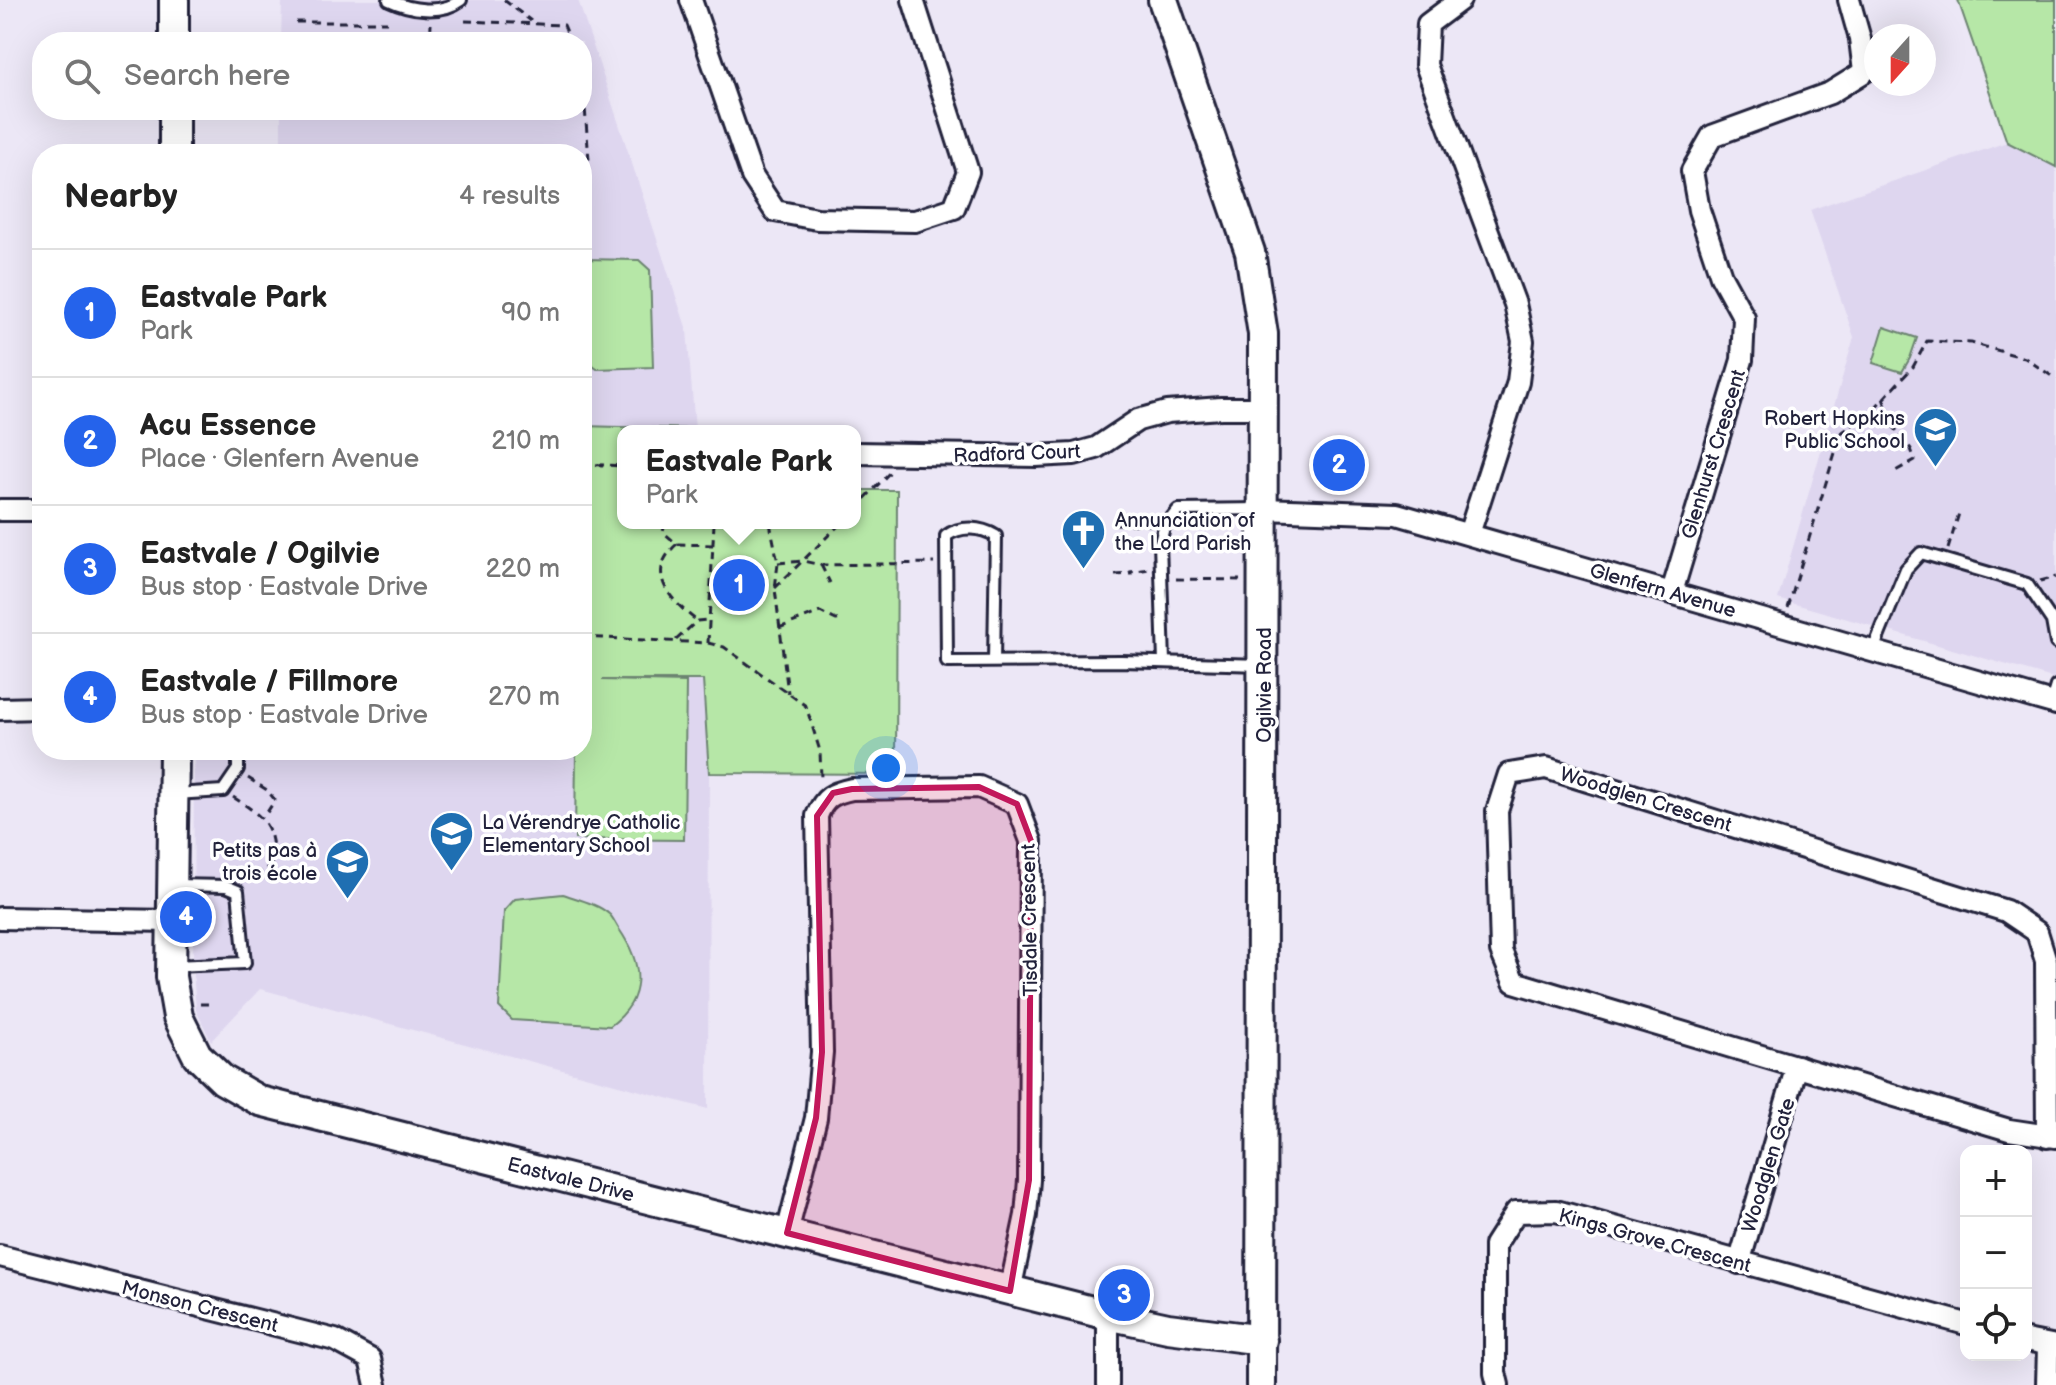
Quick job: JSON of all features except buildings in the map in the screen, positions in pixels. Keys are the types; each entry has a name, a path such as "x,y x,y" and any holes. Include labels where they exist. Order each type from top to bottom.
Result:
{"street":[{"path":"174,0 174,32"},
{"path":"691,0 752,176 775,211 817,219 915,221 954,208 968,172 913,0"},
{"name":"Ogilvie Road","path":"1163,0 1250,252 1263,334 1261,1385"},
{"path":"1460,0 1428,24 1426,65 1515,304 1523,341 1518,382 1469,534"},
{"name":"Glenhurst Crescent","path":"1672,592 1742,360 1744,318 1721,276 1699,210 1692,171 1712,136 1830,93 1864,72 1860,39 1849,0"},
{"path":"174,120 174,144"},
{"name":"Radford Court","path":"861,453 1074,454 1096,448 1138,420 1167,412 1264,408"},
{"name":"Glenfern Avenue","path":"1264,509 1397,514 1873,650 2054,697"},
{"path":"0,510 32,510"},
{"path":"0,709 32,708"},
{"name":"Eastvale Drive","path":"174,760 171,966 178,1017 185,1037 197,1055 223,1080 260,1101 1108,1315 1168,1328 1262,1340"},
{"name":"Woodglen Crescent","path":"1546,768 2006,911 2037,932 2046,961 2051,1137 2009,1130 1514,982 1501,951 1497,811 1509,774 1546,768"},
{"name":"Tisdale Crescent","path":"822,803 833,793 852,789 979,787 1017,804 1031,841 1029,1180 1026,1215 1010,1291"},
{"path":"787,1233 816,1118 822,1052 817,816 822,803"},
{"path":"0,918 171,921"},
{"name":"Woodglen Gate","path":"1739,1263 1797,1066"},
{"name":"Kings Grove Crescent","path":"1498,1385 1495,1373 1495,1245 1516,1212 1556,1211 1960,1322"},
{"name":"Monson Crescent","path":"0,1256 335,1340 370,1359 376,1385"},
{"path":"1108,1315 1108,1385"},
{"path":"2032,1341 2052,1346 2047,1385"}],"lane":[{"path":"389,0 410,8 432,9 448,9 461,0"},
{"path":"1164,662 1160,543 1164,527 1178,510 1264,509"},
{"path":"994,661 996,536 985,529 955,529 946,536 947,662 1264,665"},
{"path":"1873,650 1906,569 1921,553 2027,584 2052,621 2056,643"},
{"path":"173,794 223,791 238,769 238,760"},
{"path":"171,885 226,886 238,891 245,963 171,966"}],"path":[{"path":"504,0 534,23"},
{"path":"431,32 432,9"},
{"path":"465,21 564,25 567,32"},
{"path":"296,22 387,22"},
{"path":"586,120 588,144"},
{"path":"1788,608 1841,433 1871,412 1913,367 1927,341 1971,343 2025,358 2056,379"},
{"path":"1883,398 1893,426 1911,449 1915,460 1892,473"},
{"path":"861,502 907,455"},
{"path":"592,464 617,466"},
{"path":"1944,560 1960,510"},
{"path":"1116,524 1164,527"},
{"path":"664,529 663,532 677,544 713,545"},
{"path":"708,643 714,529"},
{"path":"771,529 778,563 775,589 788,693"},
{"path":"775,589 835,529"},
{"path":"677,544 667,553 662,586 675,603 697,621"},
{"path":"778,563 946,563"},
{"path":"821,565 830,583"},
{"path":"1115,575 1161,574 1264,580"},
{"path":"779,628 820,612 836,620 843,619"},
{"path":"675,641 697,621 709,620"},
{"path":"592,637 708,643 724,647 788,693 806,706 820,751 822,803"},
{"path":"238,769 267,790 275,800 264,817"},
{"path":"223,791 264,817 273,840 274,863 238,891"},
{"path":"192,1004 209,1004"}],"highlighted area":[{"path":"979,787 1017,804 1031,841 1029,1180 1010,1291 787,1233 816,1118 822,1052 817,816 833,793 852,789"}],"shaded area":[{"path":"282,0 578,0 589,32 281,32"},
{"path":"592,42 687,330 695,425 592,426 592,144 281,144 281,120 592,120"},
{"name":"Robert Hopkins Public School","path":"2007,142 2056,167 2056,679 1778,599 1854,337 1810,210"},
{"name":"La Vérendrye Catholic Elementary School","path":"592,680 703,680 709,773 708,1109 260,989 211,1041 196,1010 193,970 194,760 592,760"}],"green space":[{"path":"1958,0 2056,0 2056,167 2007,142"},
{"path":"592,259 639,260 650,270 653,367 597,369 592,365"},
{"path":"1884,327 1917,338 1902,372 1873,363"},
{"path":"592,426 617,427 617,529 861,529 861,490 897,490 896,774 709,773 703,680 602,680 686,682 684,840 575,839 576,760 592,760"},
{"path":"563,894 609,914 633,955 637,980 635,993 622,1016 610,1026 512,1020 499,1007 504,911 515,899"}],"place":[{"name":"Acu Essence","path":"1339,465"},
{"name":"Robert Hopkins Public School","path":"1936,468"},
{"name":"Annunciation of the Lord Parish","path":"1084,571"},
{"name":"Eastvale Park","path":"739,585"},
{"name":"La Vérendrye Catholic Elementary School","path":"451,872"},
{"name":"Petits pas à trois école","path":"348,901"},
{"name":"Eastvale / Fillmore","path":"186,917"},
{"name":"Eastvale / Ogilvie","path":"1124,1295"}]}
